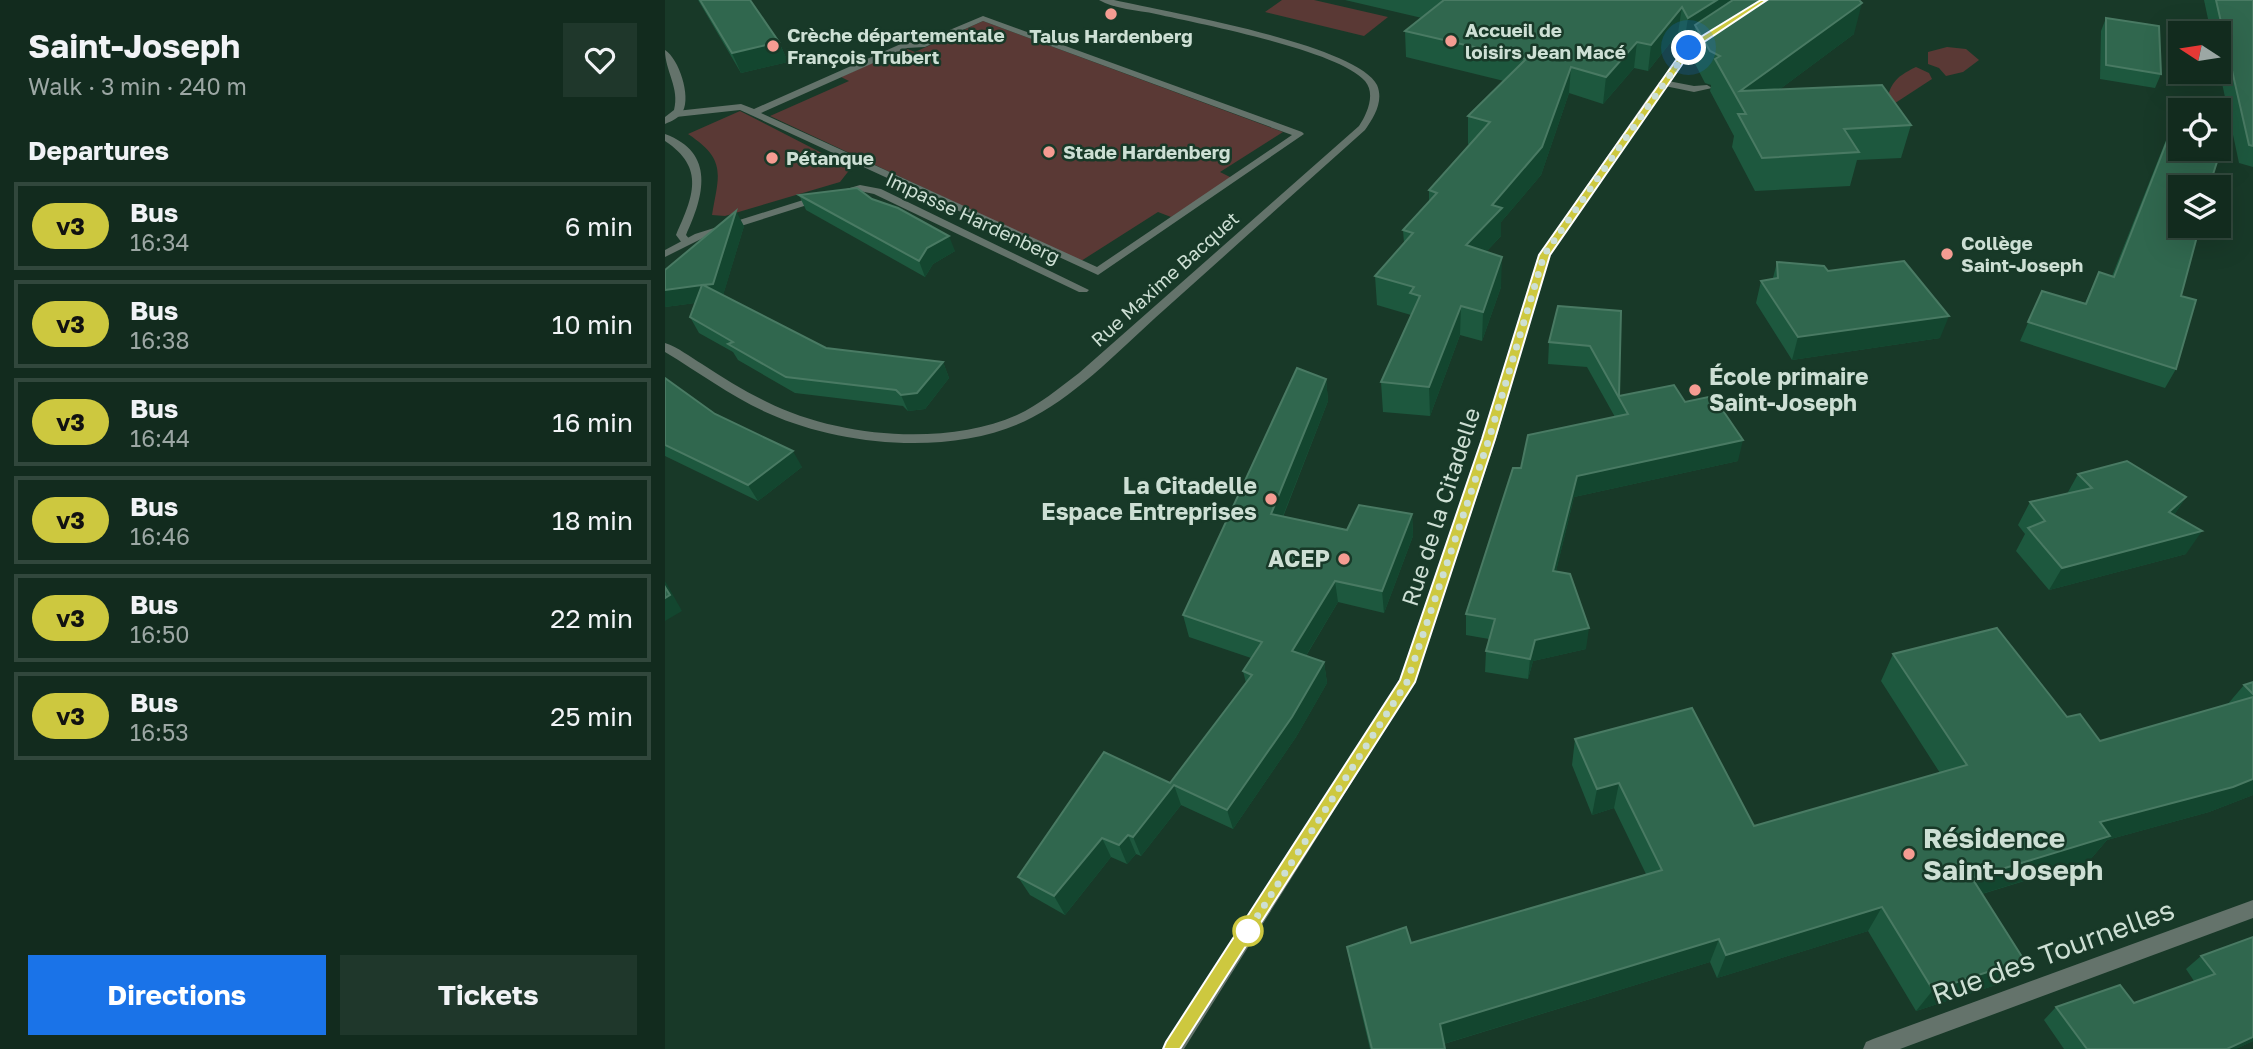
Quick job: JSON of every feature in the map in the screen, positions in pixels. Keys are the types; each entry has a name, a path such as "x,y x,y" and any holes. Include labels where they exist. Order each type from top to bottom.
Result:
{"street":[{"name":"Rue Maxime Bacquet","path":"665,347 776,412 822,428 867,437 933,436 985,429 1020,419 1083,376 1362,128 1374,109 1373,93 1367,79 1333,58 1103,0"},
{"path":"1128,6 1138,0"},
{"path":"665,121 676,114 741,107 753,113 1098,271 1299,134 983,18 922,45 907,45 753,113"},
{"name":"Rue de la Citadelle","path":"1173,1049 1407,682 1489,439 1544,255 1689,48 1718,29"},
{"path":"665,52 681,102 676,114"},
{"path":"1663,83 1693,89 1707,88"},
{"path":"665,137 690,156 698,177 697,200 681,234 686,241"},
{"name":"Impasse Hardenberg","path":"665,254 686,241 719,228 842,191 869,189 1083,290"},
{"name":"Rue des Tournelles","path":"1873,1049 2253,909"}],"shaded area":[{"path":"1282,0 1314,0 1388,17 1364,36 1265,12"},
{"name":"Stade Hardenberg","path":"983,21 1283,132 1220,172 1232,178 1171,217 1158,212 1081,261 770,116 849,81 841,77 905,48 915,52"},
{"path":"1947,47 1966,49 1979,60 1963,72 1946,76 1939,68 1928,64 1928,52"},
{"path":"1916,67 1929,73 1932,79 1886,109 1894,83"},
{"name":"Pétanque","path":"740,111 851,168 840,182 725,216 712,215 718,178 715,160 701,143 688,134"}],"building":[{"path":"700,0 750,0 779,42 732,53"},
{"path":"1444,0 1717,0 1688,18 1682,7 1651,45 1637,42 1606,77 1571,67 1542,147 1492,205 1502,208 1466,245 1502,257 1483,312 1461,306 1429,387 1381,382 1420,296 1410,293 1414,287 1375,276 1413,233 1403,230 1437,193 1429,190 1490,122 1468,116 1526,59 1405,31"},
{"path":"1733,0 1859,0 1862,3 1740,91 1882,85 1911,125 1844,129 1859,152 1762,158 1738,114 1746,114 1715,59 1720,56 1710,51 1695,25"},
{"path":"2216,0 2253,0 2253,146 2249,145 2231,66 2231,21 2221,21"},
{"path":"2106,18 2159,26 2161,74 2106,65"},
{"path":"2168,139 2168,161 2217,161 2213,175 2168,175 2168,238 2197,238 2181,296 2196,300 2176,369 2028,322 2042,291 2086,304 2099,272 2114,277"},
{"path":"857,188 872,199 898,208 949,236 927,248 919,261 799,195"},
{"path":"736,211 713,284 703,285 826,348 943,362 917,393 901,395 896,390 786,377 728,344 733,342 690,317 702,285 665,290 665,270"},
{"path":"1904,261 1949,316 1798,337 1761,281 1778,278 1777,262 1824,266 1828,271"},
{"path":"1558,306 1621,311 1619,396 1674,385 1685,402 1713,396 1743,440 1577,476 1553,571 1570,574 1589,628 1535,640 1530,659 1486,651 1495,619 1466,614 1513,468 1521,468 1528,435 1628,414 1590,346 1549,342"},
{"path":"1297,368 1326,379 1271,514 1347,530 1359,505 1412,514 1382,591 1335,581 1292,651 1324,662 1292,717 1227,810 1174,785 1133,837 1128,835 1119,845 1102,838 1054,896 1018,877 1104,752 1170,783 1252,675 1243,671 1262,642 1183,615"},
{"path":"665,378 715,414 793,451 748,485 665,445"},
{"path":"2127,461 2186,497 2169,512 2202,531 2062,568 2028,528 2045,521 2030,502 2092,488 2078,474"},
{"name":"Résidence Saint-Joseph","path":"1997,628 2067,717 2080,714 2100,741 2253,697 2253,779 2233,787 2100,822 2110,836 1972,878 2024,960 1933,990 1882,907 1726,955 1719,939 1440,1024 1445,1049 1372,1049 1347,947 1406,927 1411,943 1662,870 1619,783 1597,789 1575,739 1692,708 1754,826 1967,765 1893,654"},
{"path":"2253,682 2253,694 2244,685"},
{"path":"2253,937 2253,1037 2227,1049 2087,1049 2056,1007 2120,985 2134,1003 2215,974 2201,956"}],"bus line":[{"name":"v3","path":"1173,1049 1407,682 1489,439 1544,255 1689,48 1764,0"}],"place":[{"name":"Talus Hardenberg","path":"1111,14"},
{"name":"Accueil de loisirs Jean Macé","path":"1451,41"},
{"name":"Crèche départementale François Trubert","path":"773,46"},
{"name":"Stade Hardenberg","path":"1049,152"},
{"name":"Pétanque","path":"772,158"},
{"name":"Collège Saint-Joseph","path":"1947,254"},
{"name":"École primaire Saint-Joseph","path":"1695,390"},
{"name":"La Citadelle Espace Entreprises","path":"1271,499"},
{"name":"ACEP","path":"1344,559"},
{"name":"Résidence Saint-Joseph","path":"1909,854"}],"route":[{"path":"1248,931 1246,934 1407,682 1489,439 1544,255 1689,48"}]}
